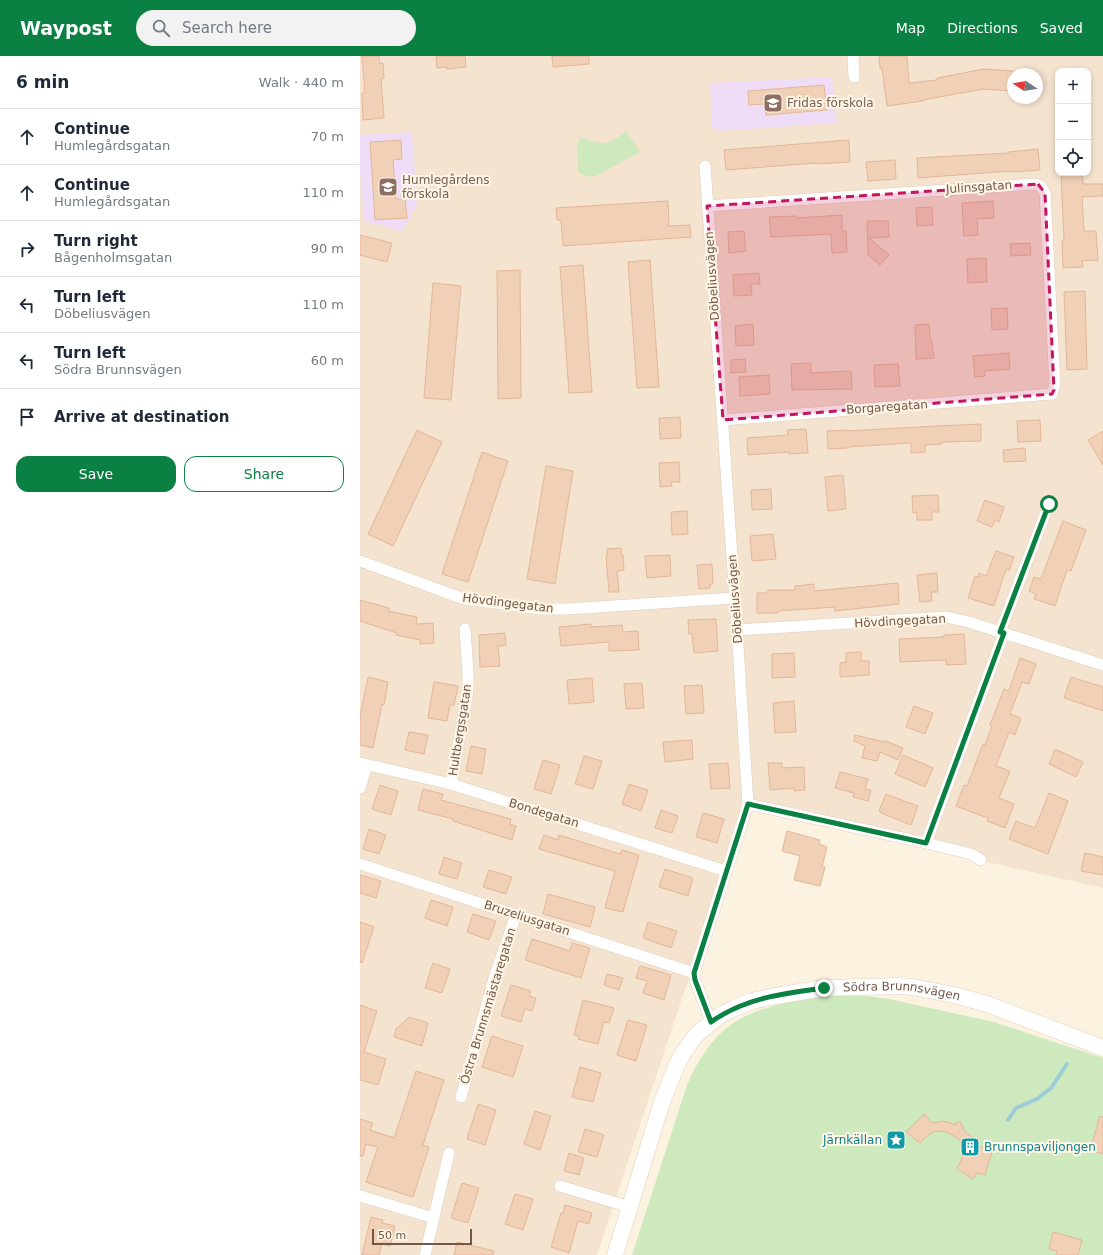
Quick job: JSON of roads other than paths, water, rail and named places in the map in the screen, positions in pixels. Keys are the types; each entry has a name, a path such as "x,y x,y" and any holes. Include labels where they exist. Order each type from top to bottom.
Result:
{"street":[{"path":"853,56 854,77"},
{"name":"Döbeliusvägen","path":"694,973 748,804 705,166"},
{"name":"Julinsgatan","path":"707,206 1038,184 1045,193 1055,385 1052,394"},
{"name":"Borgaregatan","path":"723,420 1052,394"},
{"path":"926,843 1049,504"},
{"name":"Hövdingegatan","path":"360,561 464,599 540,609 568,609 734,598"},
{"name":"Hövdingegatan","path":"737,630 946,617 1002,632 1103,666"},
{"name":"Hultbergsgatan","path":"451,784 468,691 465,629"},
{"path":"360,788 364,764"},
{"name":"Bondegatan","path":"364,764 451,784 726,871"},
{"path":"748,804 926,843 971,854 981,860"},
{"name":"Bruzeliusgatan","path":"360,864 694,973"},
{"name":"Östra Brunnsmästaregatan","path":"461,1097 495,975 516,915"},
{"path":"694,973 695,980 711,1022"},
{"name":"Södra Brunnsvägen","path":"615,1255 662,1102 677,1064 697,1034 722,1014 735,1008 752,1001 824,988 898,986 927,989 970,999 1103,1048"},
{"path":"425,1255 449,1153"},
{"path":"560,1186 630,1206"},
{"path":"360,1196 434,1218"}],"waterway":[{"path":"1008,1120 1016,1108 1037,1099 1051,1088 1067,1064"}],"place":[{"name":"Fridas förskola","path":"773,103"},
{"name":"Humlegårdens förskola","path":"388,187"},
{"name":"Järnkällan","path":"896,1140"},
{"name":"Brunnspaviljongen","path":"970,1147"}]}
